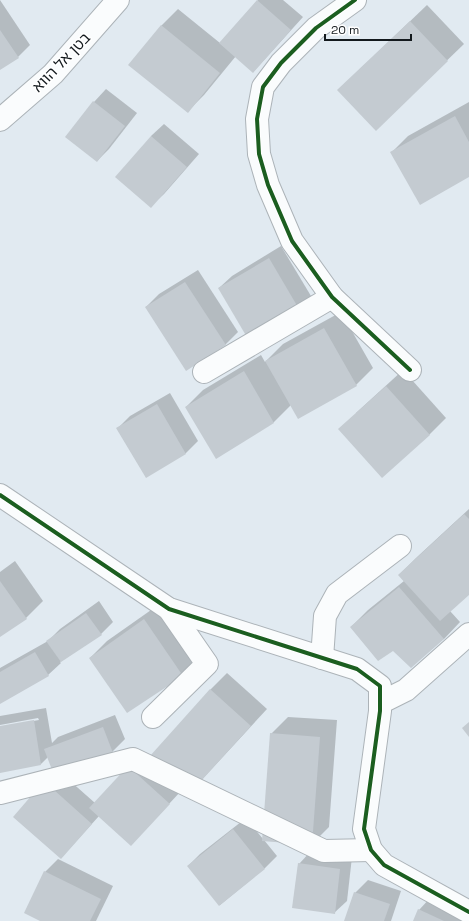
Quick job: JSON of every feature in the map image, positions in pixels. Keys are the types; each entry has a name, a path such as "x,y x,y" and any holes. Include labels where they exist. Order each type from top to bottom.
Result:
{"street":[{"name":"בטן אל הווא","path":"0,120 53,74 118,0"},
{"path":"355,0 316,28 281,63 263,87 257,119 259,154 268,185 292,241 332,297 410,370"},
{"path":"204,372 332,297"},
{"path":"0,495 169,609 356,670 380,686 380,711 364,829 371,850 384,865 469,912"},
{"path":"322,658 325,616 336,594 400,546"},
{"path":"153,717 207,664 169,609"},
{"path":"380,702 406,690 469,634"},
{"path":"0,792 133,759 324,851 371,850"}],"building":[{"path":"257,0 291,30 253,73 219,43"},
{"path":"410,21 448,61 376,131 337,90"},
{"path":"161,25 220,73 188,113 128,65"},
{"path":"0,30 19,58 0,70"},
{"path":"93,101 125,126 97,162 65,137"},
{"path":"455,116 469,142 469,177 420,205 390,152"},
{"path":"151,136 187,167 151,208 115,177"},
{"path":"269,258 299,309 248,339 218,288"},
{"path":"185,282 226,345 186,371 145,307"},
{"path":"324,328 357,386 298,419 265,361"},
{"path":"244,371 274,423 216,459 185,407"},
{"path":"386,386 430,435 382,478 338,429"},
{"path":"157,404 186,454 146,478 116,428"},
{"path":"464,514 469,519 469,595 440,621 398,575"},
{"path":"0,581 27,619 0,637"},
{"path":"399,587 444,639 411,668 393,651 378,661 350,627"},
{"path":"86,613 102,635 61,662 46,641"},
{"path":"144,619 183,676 127,713 89,658"},
{"path":"35,652 49,676 0,704 0,672"},
{"path":"210,689 251,726 191,792 150,756"},
{"path":"34,720 41,765 0,773 0,726"},
{"path":"469,722 469,737 462,728"},
{"path":"103,727 113,753 54,775 44,749"},
{"path":"270,733 320,737 312,845 262,841"},
{"path":"128,766 170,804 131,846 89,808"},
{"path":"44,781 92,824 61,859 13,817"},
{"path":"233,829 265,869 219,906 187,866"},
{"path":"298,863 340,869 335,914 292,908"},
{"path":"44,871 101,899 90,921 40,921 24,913"},
{"path":"354,892 390,904 384,921 344,921"},
{"path":"418,909 444,921 413,921"}],"cycle path":[{"path":"355,0 316,28 281,63 263,87 257,119 259,154 268,185 292,241 332,297 410,370"},
{"path":"0,495 169,609 357,669 380,686 380,711 364,829 371,850 384,865 469,912"}]}
